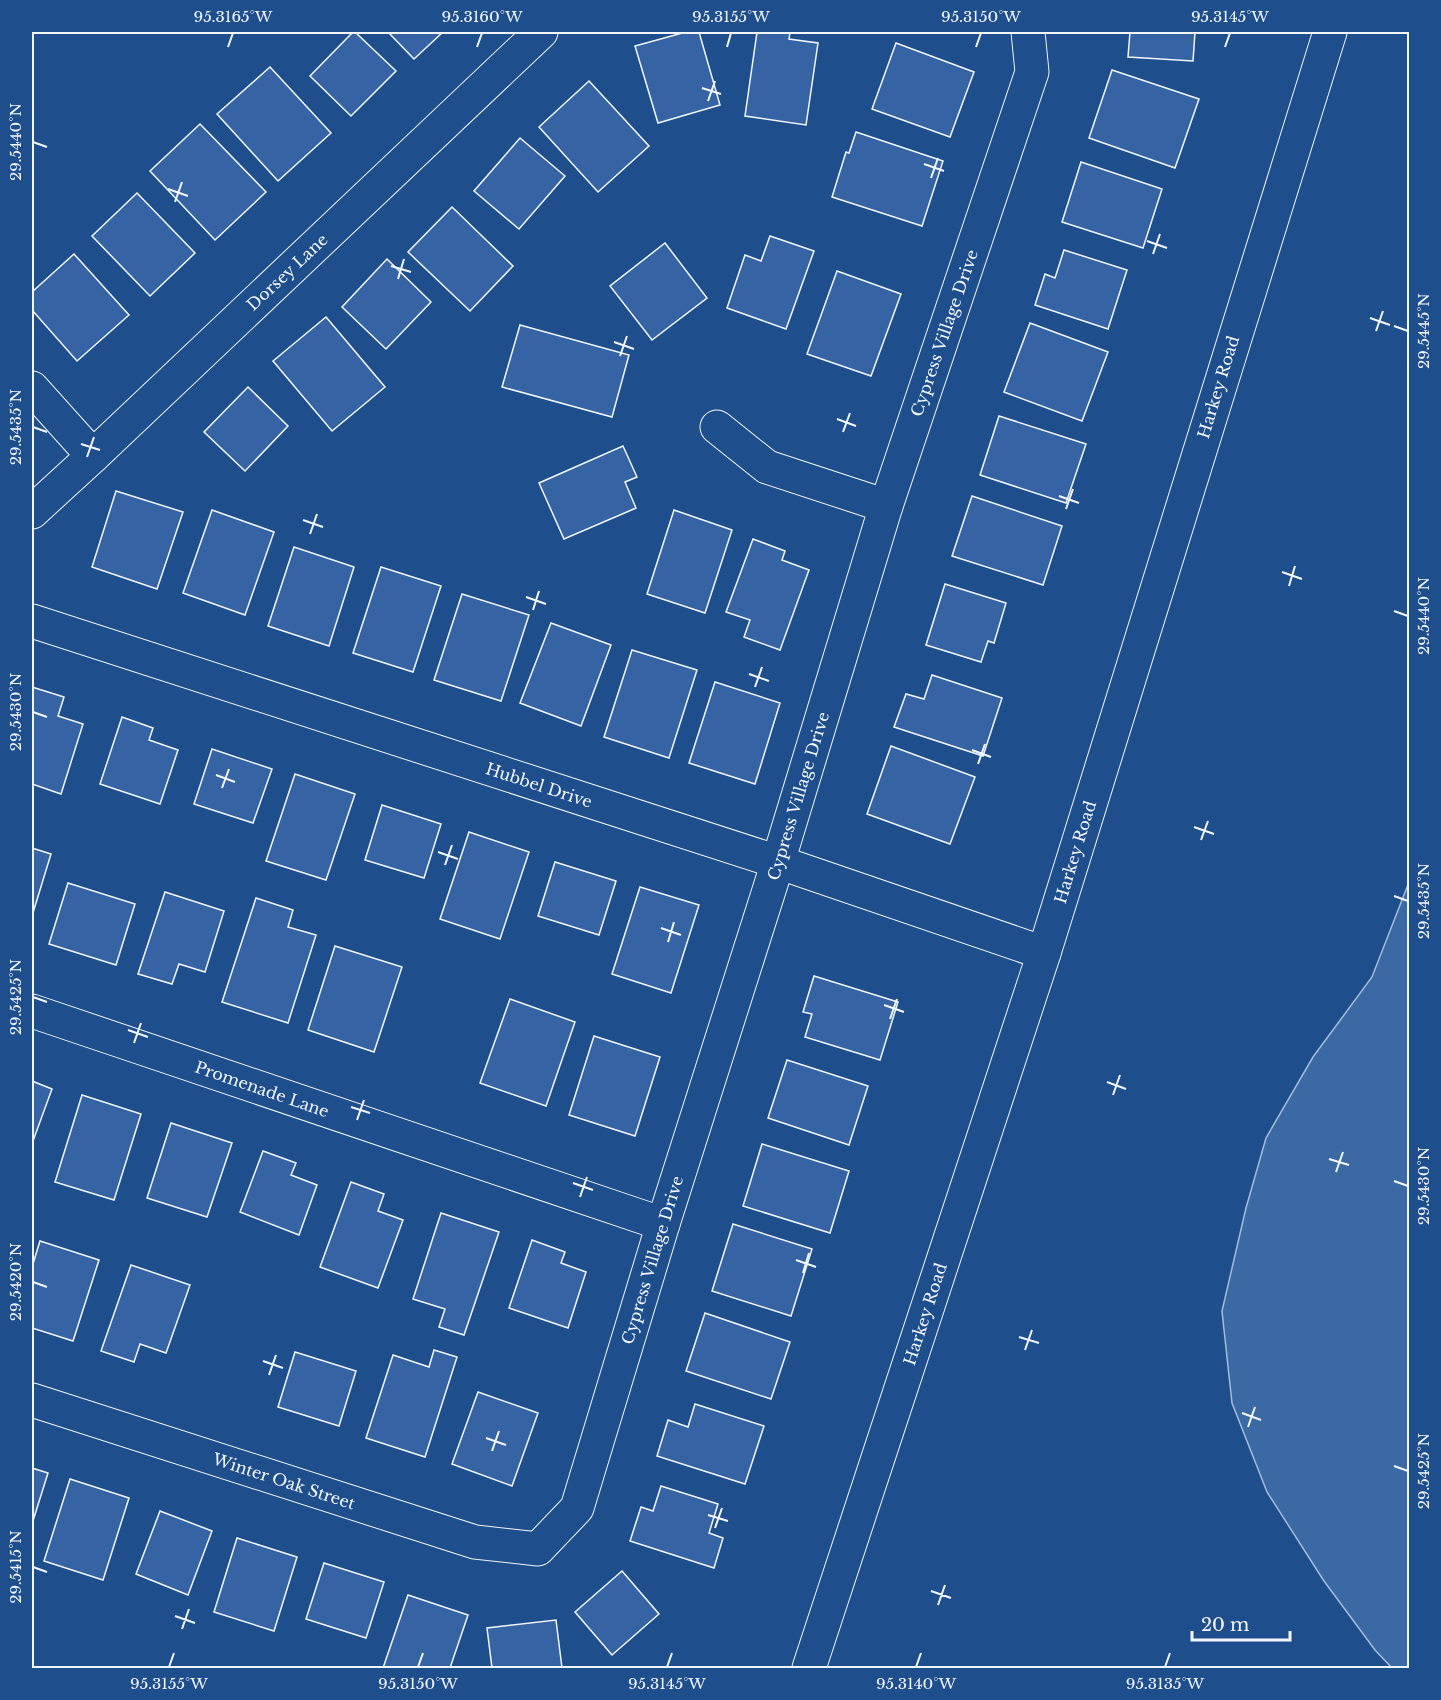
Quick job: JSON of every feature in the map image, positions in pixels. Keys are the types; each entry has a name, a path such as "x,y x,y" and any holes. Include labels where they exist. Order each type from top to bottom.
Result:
{"street":[{"name":"Dorsey Lane","path":"32,512 541,32"},
{"name":"Cypress Village Drive","path":"538,1549 577,1508 886,506 1032,72 1028,32"},
{"name":"Harkey Road","path":"809,1668 1044,953 1330,32"},
{"path":"32,388 93,456"},
{"path":"717,427 767,467 886,506"},
{"name":"Hubbel Drive","path":"32,621 778,862 1044,953"},
{"name":"Promenade Lane","path":"32,1011 663,1224"},
{"name":"Winter Oak Street","path":"32,1400 475,1542 538,1549"}],"water":[{"path":"1409,882 1410,1668 1392,1668 1375,1650 1324,1581 1267,1492 1232,1403 1222,1311 1246,1208 1266,1138 1313,1057 1372,977"}],"building":[{"path":"353,32 396,71 351,116 310,76"},
{"path":"388,32 443,32 414,59"},
{"path":"686,32 699,32 720,105 658,123 635,46"},
{"path":"757,32 790,32 789,39 818,43 806,125 745,116"},
{"path":"1130,32 1195,32 1193,61 1128,57"},
{"path":"896,43 974,72 950,137 872,109"},
{"path":"270,67 331,133 278,181 217,114"},
{"path":"1112,70 1199,99 1175,168 1089,138"},
{"path":"589,81 649,146 598,192 539,127"},
{"path":"200,124 266,192 215,240 150,171"},
{"path":"856,132 943,161 922,226 832,197 846,152 849,153"},
{"path":"520,138 565,176 519,229 474,191"},
{"path":"1081,162 1162,189 1143,248 1062,222"},
{"path":"137,193 195,253 150,296 92,236"},
{"path":"452,207 513,266 470,311 408,252"},
{"path":"770,236 814,251 786,329 727,308 745,255 761,261"},
{"path":"665,243 707,298 652,340 610,286"},
{"path":"1064,250 1127,270 1108,329 1035,305 1045,274 1055,278"},
{"path":"74,254 129,315 77,361 32,310 32,292"},
{"path":"387,259 431,302 386,349 342,307"},
{"path":"837,271 901,294 871,376 807,354"},
{"path":"326,317 385,387 332,431 273,361"},
{"path":"1030,323 1108,352 1082,421 1004,392"},
{"path":"520,325 629,355 612,417 502,387"},
{"path":"248,387 288,426 245,471 204,432"},
{"path":"999,416 1086,444 1066,503 980,475"},
{"path":"623,446 637,477 625,482 636,508 564,539 539,483"},
{"path":"116,491 183,512 157,589 92,567"},
{"path":"972,496 1062,526 1043,585 952,556"},
{"path":"212,510 274,532 245,615 183,593"},
{"path":"674,510 732,530 705,613 647,594"},
{"path":"753,539 785,551 782,560 809,570 780,650 744,637 750,620 726,612"},
{"path":"294,547 354,567 329,646 268,626"},
{"path":"381,567 441,586 413,672 353,653"},
{"path":"945,584 1006,603 994,643 988,641 981,662 926,645"},
{"path":"462,594 529,615 501,701 434,680"},
{"path":"551,623 611,645 581,726 520,703"},
{"path":"632,650 697,670 669,758 604,737"},
{"path":"932,675 1002,698 983,756 894,727 906,694 924,699"},
{"path":"715,682 780,703 755,784 689,763"},
{"path":"32,687 64,697 58,716 83,724 61,794 32,784"},
{"path":"122,717 153,728 149,740 178,750 160,804 100,784"},
{"path":"891,746 975,777 950,844 867,814"},
{"path":"212,749 272,769 253,823 194,804"},
{"path":"295,774 355,794 326,880 266,861"},
{"path":"382,805 441,824 424,878 365,860"},
{"path":"469,832 529,852 500,939 440,919"},
{"path":"32,848 51,854 32,916"},
{"path":"555,862 616,881 599,935 538,916"},
{"path":"68,883 135,904 116,965 49,944"},
{"path":"640,887 699,905 671,993 612,974"},
{"path":"165,892 224,911 205,972 179,964 172,984 138,974"},
{"path":"256,898 293,910 288,927 316,935 288,1023 222,1002"},
{"path":"335,946 402,967 374,1052 308,1030"},
{"path":"814,976 898,1002 880,1060 805,1037 812,1014 803,1012"},
{"path":"510,999 575,1022 546,1106 480,1083"},
{"path":"594,1036 660,1057 635,1136 569,1115"},
{"path":"787,1060 868,1086 849,1145 768,1118"},
{"path":"32,1081 52,1089 33,1141 32,1140"},
{"path":"82,1095 141,1114 114,1200 55,1182"},
{"path":"171,1123 232,1143 207,1217 147,1198"},
{"path":"762,1144 849,1171 830,1233 743,1206"},
{"path":"263,1151 296,1163 291,1175 317,1185 299,1235 240,1212"},
{"path":"351,1182 384,1194 378,1211 403,1220 378,1288 320,1267"},
{"path":"441,1213 499,1232 464,1335 439,1327 445,1309 413,1299"},
{"path":"733,1224 812,1249 791,1316 712,1291"},
{"path":"532,1240 565,1252 561,1263 586,1272 568,1328 509,1308"},
{"path":"40,1241 99,1260 73,1341 32,1328 32,1267"},
{"path":"131,1265 190,1285 166,1353 140,1344 134,1362 101,1351"},
{"path":"705,1313 790,1342 771,1399 686,1371"},
{"path":"434,1350 457,1357 425,1457 366,1438 393,1355 429,1367"},
{"path":"295,1352 356,1371 339,1426 278,1407"},
{"path":"478,1392 538,1413 512,1486 452,1464"},
{"path":"695,1404 764,1426 745,1484 657,1456 668,1420 688,1427"},
{"path":"32,1468 48,1473 32,1524"},
{"path":"70,1479 129,1498 103,1580 44,1561"},
{"path":"661,1486 718,1504 709,1533 723,1538 714,1568 630,1541 641,1507 653,1511"},
{"path":"160,1511 212,1531 188,1595 136,1574"},
{"path":"237,1538 297,1557 274,1631 214,1612"},
{"path":"324,1563 384,1582 366,1638 306,1619"},
{"path":"622,1571 659,1614 612,1655 575,1612"},
{"path":"408,1595 468,1615 450,1668 383,1668"},
{"path":"556,1620 562,1668 492,1668 487,1628"}]}
